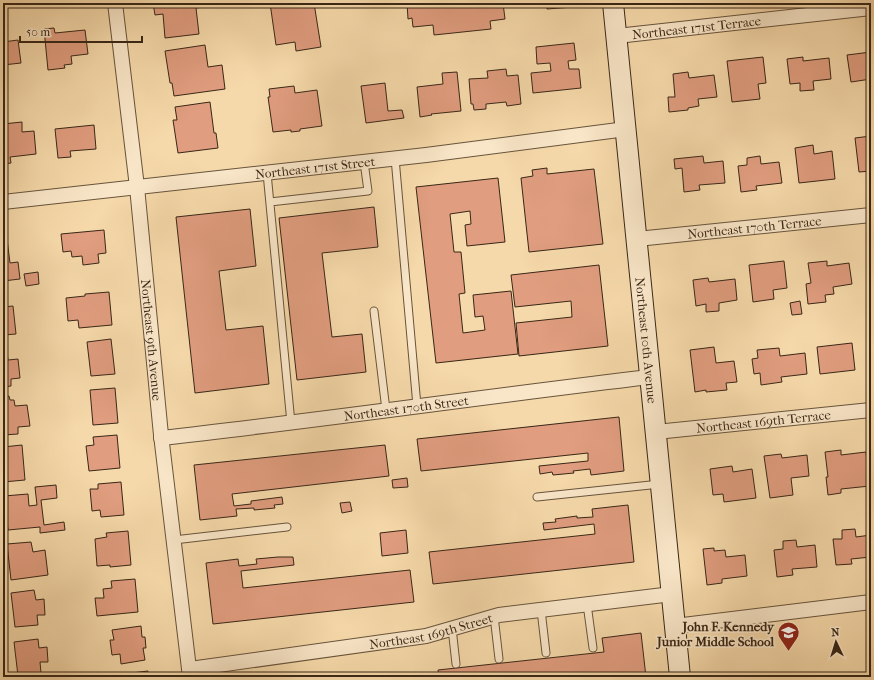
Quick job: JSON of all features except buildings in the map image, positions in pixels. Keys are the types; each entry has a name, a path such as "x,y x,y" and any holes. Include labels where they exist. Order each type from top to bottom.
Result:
{"street":[{"name":"Northeast 9th Avenue","path":"115,3 137,187 161,438 190,673"},
{"name":"Northeast 10th Avenue","path":"613,3 680,677"},
{"name":"Northeast 171st Terrace","path":"617,36 871,8"},
{"name":"Northeast 171st Street","path":"3,202 364,162 626,129"},
{"name":"Northeast 170th Terrace","path":"637,239 871,215"},
{"name":"Northeast 170th Street","path":"161,438 292,423 650,377"},
{"name":"Northeast 169th Terrace","path":"656,432 871,410"},
{"name":"Northeast 169th Street","path":"190,673 426,636 494,616 672,594"},
{"path":"675,626 871,602"}],"lane":[{"path":"395,158 417,406"},
{"path":"270,202 368,191 364,162"},
{"path":"267,172 292,423"},
{"path":"374,311 386,410"},
{"path":"537,497 661,484"},
{"path":"174,540 287,527"},
{"path":"587,604 593,648"},
{"path":"541,610 546,653"},
{"path":"494,616 498,659"},
{"path":"452,628 456,664"}],"place":[{"name":"John F. Kennedy Junior Middle School","path":"789,652"}]}
